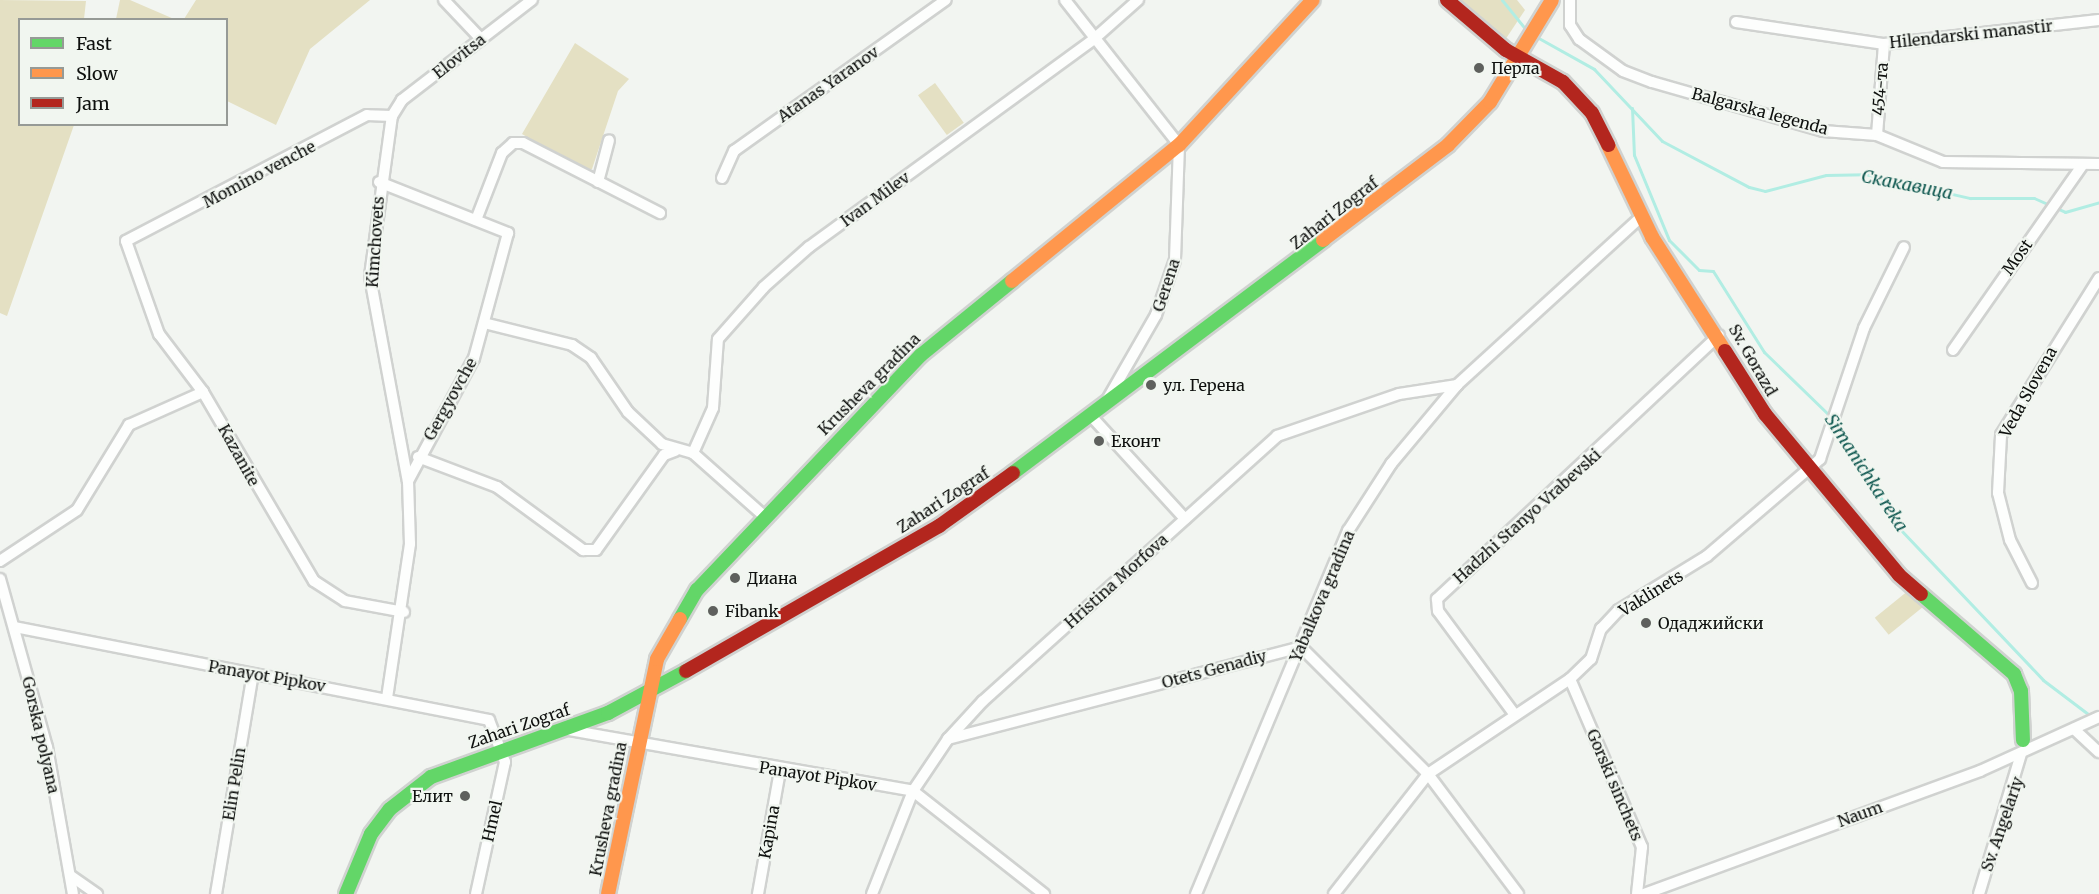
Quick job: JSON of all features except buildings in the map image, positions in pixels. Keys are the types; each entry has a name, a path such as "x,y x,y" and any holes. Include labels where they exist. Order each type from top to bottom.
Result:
{"street":[{"path":"444,0 481,39"},
{"name":"Elovitsa","path":"392,116 402,100 532,0"},
{"name":"Atanas Yaranov","path":"722,178 734,151 946,0"},
{"path":"1065,0 1179,146"},
{"name":"Ivan Milev","path":"693,453 713,408 718,339 764,287 809,247 1094,39 1138,0"},
{"name":"Krusheva gradina","path":"608,894 648,692 678,618 764,516 921,355 1179,146 1313,0"},
{"name":"Sv. Gorazd","path":"1447,0 1506,50 1525,51 1563,82 1592,113 1642,216 1719,335 1765,414 1899,575 2013,674 2021,691 2023,740"},
{"name":"Zahari Zograf","path":"346,894 371,834 410,790 503,748 608,713 648,692 939,526 1096,413 1448,145 1490,102 1525,51 1552,0"},
{"name":"Balgarska legenda","path":"1570,0 1570,25 1579,39 1623,71 1823,131 1877,135 1943,162 2082,166 2099,164"},
{"name":"Hilendarski manastir","path":"1736,22 1884,44 2099,20"},
{"name":"454-та","path":"1877,135 1884,44"},
{"name":"Momino venche","path":"126,241 367,115 392,116"},
{"path":"379,182 392,116"},
{"path":"598,182 609,140"},
{"path":"476,220 502,153 513,143 523,143 660,213"},
{"name":"Gerena","path":"1096,413 1156,315 1175,260 1179,146"},
{"name":"Most","path":"1953,350 2082,166"},
{"name":"Kimchovets","path":"387,698 410,572 408,482 372,306 379,182 508,234 507,245"},
{"name":"Yabalkova gradina","path":"1196,894 1301,647 1347,531 1391,464 1457,385 1642,216"},
{"name":"Kazanite","path":"126,241 159,334 203,392 314,581 345,601 404,612"},
{"name":"Gergyovche","path":"408,482 418,457 474,358 507,245"},
{"name":"Vaklinets","path":"1334,894 1428,774 1570,679 1591,659 1601,629 1619,610 1707,556 1811,467 1830,434 1864,328 1904,247"},
{"name":"Veda Slovena","path":"2032,583 2010,540 1998,493 1995,468 2001,435 2099,278"},
{"path":"484,323 572,345 591,358 628,412 675,451"},
{"name":"Hadzhi Stanyo Vrabevski","path":"1515,716 1438,611 1437,599 1719,335"},
{"name":"Hristina Morfova","path":"872,894 913,791 948,739 983,701 1277,436 1399,394 1457,385"},
{"path":"0,561 77,510 129,425 203,392"},
{"path":"1096,413 1185,519"},
{"path":"418,457 497,487 590,550 596,550 664,455 675,451 693,453 764,516"},
{"name":"Gorska polyana","path":"0,579 47,747 73,894"},
{"name":"Panayot Pipkov","path":"15,627 253,675 478,715 495,728 503,748"},
{"path":"1301,647 1428,774 1518,894"},
{"name":"Otets Genadiy","path":"948,739 1301,647"},
{"name":"Elin Pelin","path":"216,894 253,675"},
{"name":"Gorski sinchets","path":"1570,679 1642,847 1637,894"},
{"name":"Naum","path":"1644,894 2021,754 2099,717"},
{"name":"Panayot Pipkov","path":"560,728 780,771 913,791 1044,894"},
{"path":"2074,729 2099,752"},
{"name":"Hmel","path":"476,894 502,781 503,748"},
{"name":"Sv. Angelariy","path":"1979,894 2021,754"},
{"name":"Kapina","path":"758,894 780,771"},
{"path":"71,876 97,894"}],"shaded area":[{"path":"0,0 86,1 84,18 18,18 18,126 74,126 7,316 0,313"},
{"path":"120,0 130,0 172,18 116,18"},
{"path":"196,0 370,0 310,49 276,125 228,101 228,18 185,18"},
{"path":"1453,0 1517,0 1525,10 1503,43"},
{"path":"575,43 629,79 618,91 592,169 586,172 522,134"},
{"path":"935,83 964,123 947,135 918,95"},
{"path":"1909,590 1923,607 1889,635 1875,618"}],"waterway":[{"path":"1502,0 1527,31"},
{"name":"Скакавица","path":"1535,36 1594,69 1662,141 1749,187 1765,191 1826,175 1865,174 1970,198 2034,198 2065,212 2099,202"},
{"name":"Simanichka reka","path":"1632,108 1634,155 1669,240 1699,270 1713,271 1764,352 1831,417"},
{"name":"Simanichka reka","path":"1835,422 1899,528 2043,680 2092,717"}],"traffic: fast":[{"path":"1013,473 1323,240"},
{"path":"680,619 697,590 921,355 1012,281"},
{"path":"1921,594 2014,674 2021,691 2023,740"},
{"path":"346,894 371,834 390,809 431,777 608,713 686,671"}],"traffic: slow":[{"path":"1012,281 1179,145 1313,0"},
{"path":"1323,240 1448,145 1490,102 1552,0"},
{"path":"1608,145 1652,237 1725,351"},
{"path":"608,894 657,659 680,619"}],"traffic: jam":[{"path":"1447,0 1506,50 1563,82 1592,113 1608,145"},
{"path":"1725,351 1765,414 1899,575 1921,594"},
{"path":"686,671 939,526 1013,473"}],"place":[{"name":"Перла","path":"1479,68"},
{"name":"ул. Герена","path":"1151,385"},
{"name":"Еконт","path":"1099,441"},
{"name":"Диана","path":"735,578"},
{"name":"Fibank","path":"713,611"},
{"name":"Одаджийски","path":"1646,623"},
{"name":"Елит","path":"465,796"}]}
